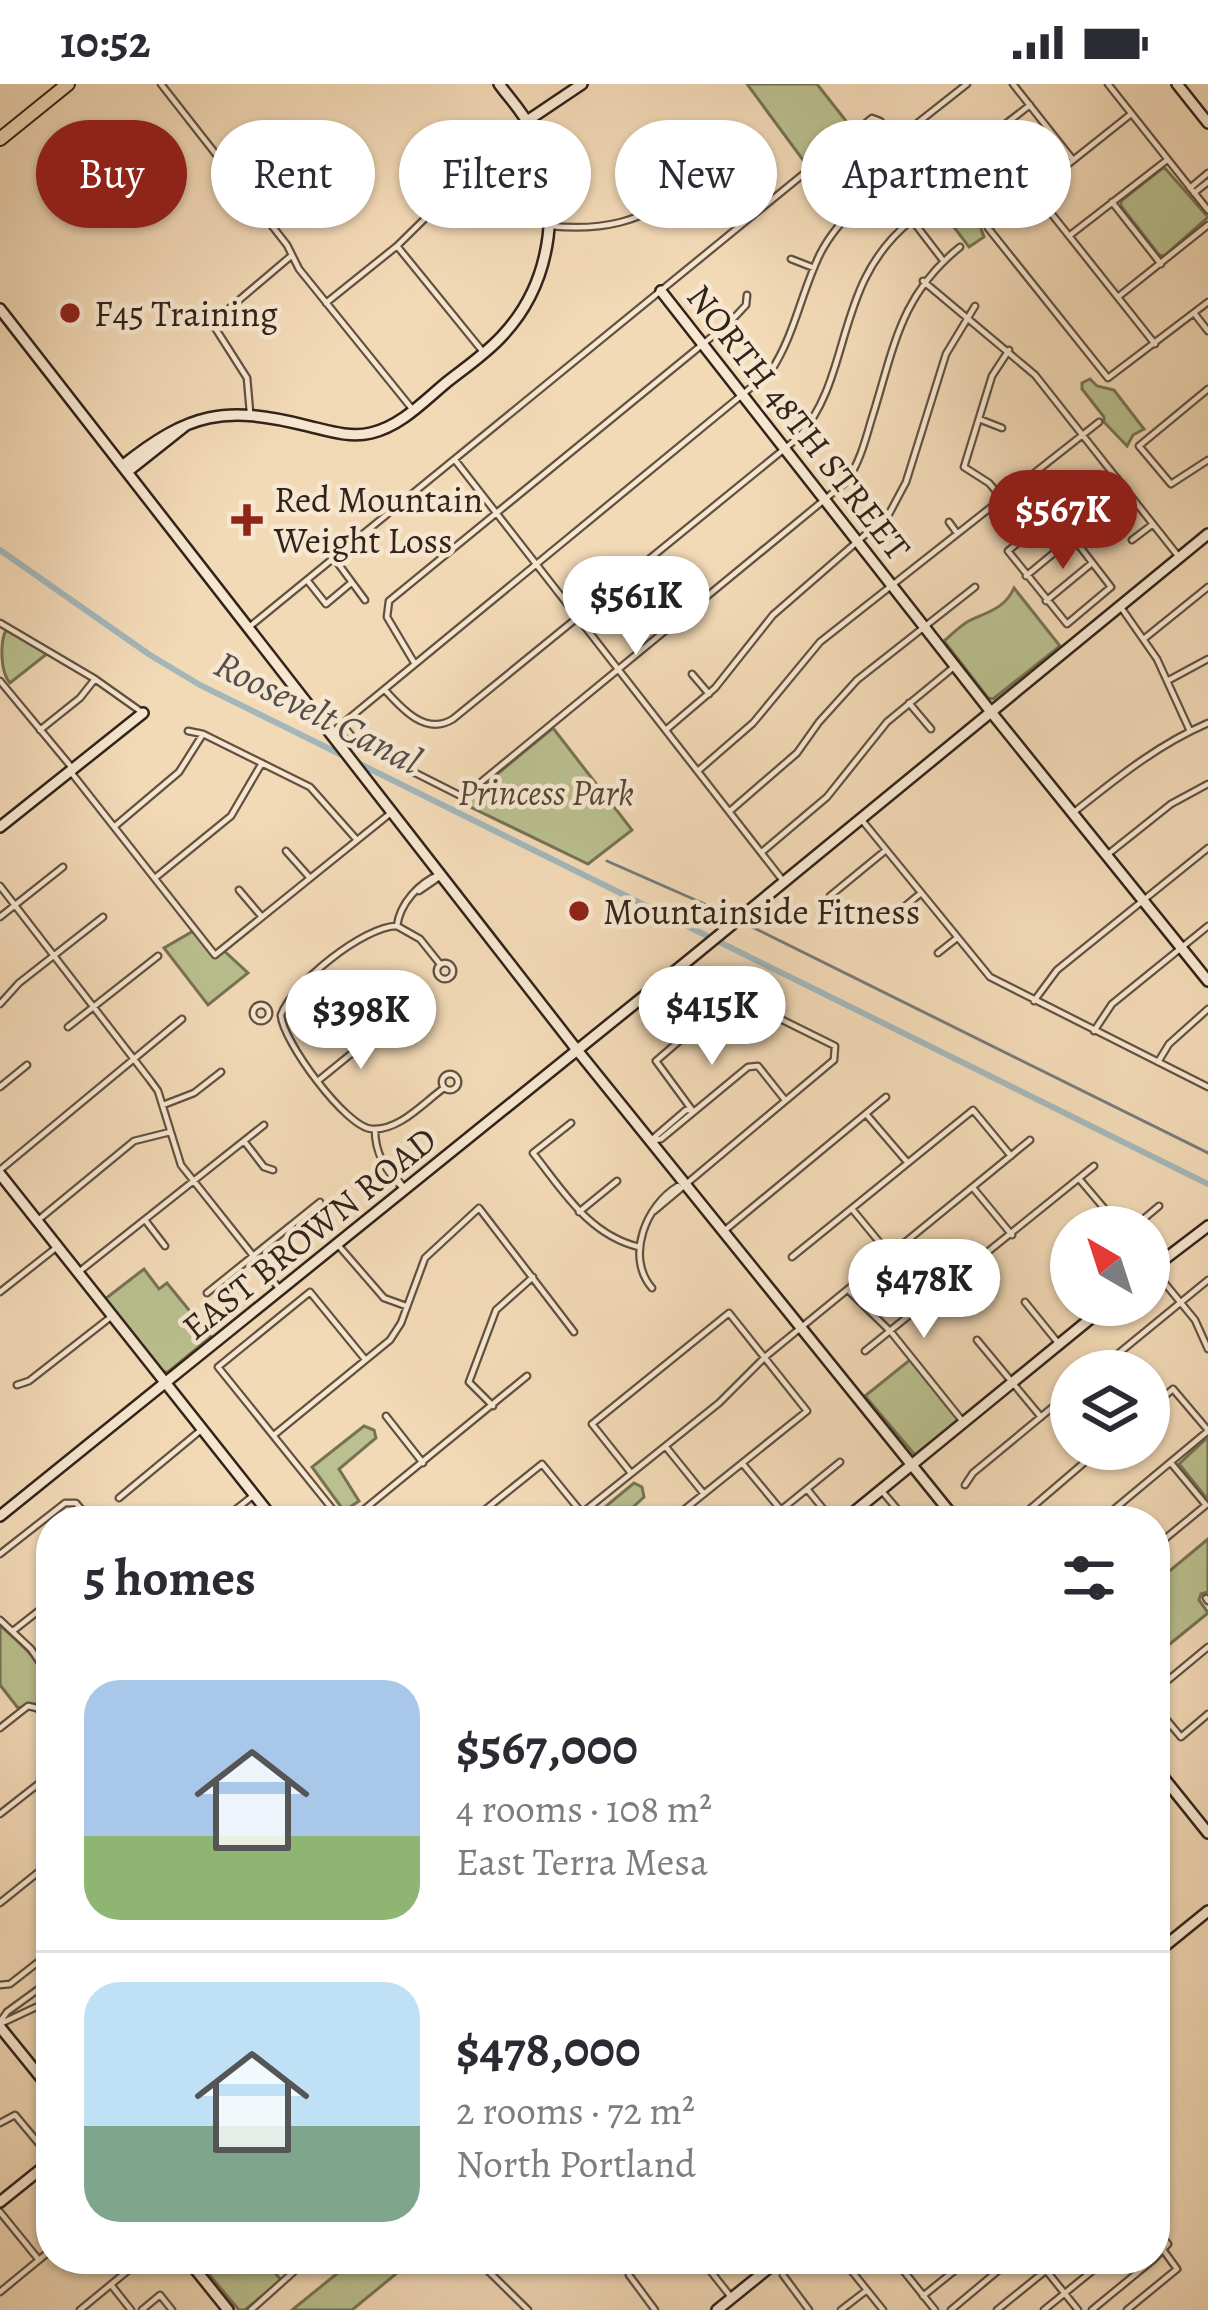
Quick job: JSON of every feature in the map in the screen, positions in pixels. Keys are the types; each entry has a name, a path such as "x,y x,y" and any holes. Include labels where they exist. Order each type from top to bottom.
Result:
{"main road":[{"path":"0,139 68,84"},
{"path":"499,84 525,120"},
{"path":"528,120 582,84"},
{"path":"1177,84 1208,123"},
{"path":"124,469 185,426 216,416 250,413 351,435 388,427 484,353 527,302 540,275 550,228"},
{"name":"NORTH 48TH STREET","path":"661,291 1208,981"},
{"path":"0,309 577,1050 945,1506"},
{"name":"EAST BROWN ROAD","path":"0,1516 1208,534"},
{"path":"0,827 143,713"},
{"path":"0,1172 263,1506"},
{"path":"1170,1254 1208,1226"},
{"path":"861,1506 1082,1326"},
{"path":"1170,1785 1208,1832"},
{"path":"1170,1942 1208,1911"},
{"path":"0,2024 36,2071"},
{"path":"0,2203 36,2172"},
{"path":"199,2274 228,2310"},
{"path":"717,2310 761,2274"}],"street":[{"path":"161,84 412,410"},
{"path":"921,120 967,84"},
{"path":"1013,84 1073,160 1131,114"},
{"path":"1108,84 1208,210"},
{"path":"1011,120 1030,105"},
{"path":"1070,236 1167,160"},
{"path":"1192,190 1208,173"},
{"path":"248,628 801,176"},
{"path":"1192,190 1208,182"},
{"path":"1112,202 1160,264"},
{"path":"385,690 409,715 430,725 446,724 785,448 814,417 864,276 885,245 911,220 944,260"},
{"path":"582,228 615,224"},
{"path":"1118,297 1208,225"},
{"path":"326,303 415,228"},
{"path":"330,734 744,396 779,358 814,268 837,228"},
{"path":"989,228 1108,378 1208,302"},
{"path":"1064,228 1155,344"},
{"path":"397,246 484,353"},
{"path":"342,724 358,745 463,796 826,501 853,472 906,311 923,281 961,247"},
{"path":"250,413 247,378 212,323 291,256"},
{"path":"791,259 814,268"},
{"path":"923,281 1035,375 1179,557"},
{"path":"415,664 387,617 389,601 741,312 747,296"},
{"path":"667,729 709,694 773,616 889,514 903,490 946,354 975,307"},
{"path":"1194,313 1208,331"},
{"path":"1002,498 964,466 992,376 1009,350"},
{"path":"1208,389 1139,446 1173,484 1208,460"},
{"path":"979,418 1002,428"},
{"path":"699,770 753,723 820,642 1099,422"},
{"path":"455,460 784,882"},
{"path":"1095,495 1117,478"},
{"path":"1054,513 1094,562 1111,586 1067,624 1008,554 1009,548 1054,513"},
{"path":"949,522 957,533"},
{"path":"1132,540 1153,524"},
{"path":"1026,576 1074,536"},
{"path":"334,558 365,600"},
{"path":"1046,601 1094,562"},
{"path":"307,580 326,604 352,583"},
{"path":"730,811 797,753 844,692 975,587"},
{"path":"1145,638 1208,587"},
{"path":"1120,606 1169,680 1190,731"},
{"path":"1090,607 1101,621"},
{"path":"0,623 143,713"},
{"path":"1169,680 1208,658"},
{"path":"762,852 827,797 871,739 955,666"},
{"path":"692,674 709,694"},
{"path":"40,730 80,698 95,679"},
{"path":"0,681 215,955 392,812"},
{"path":"909,703 931,729"},
{"path":"1073,813 1138,760 1208,723"},
{"path":"188,731 316,790 357,840"},
{"path":"114,826 179,772 202,734"},
{"path":"155,878 231,815 262,763"},
{"path":"1107,855 1171,804 1208,784"},
{"path":"861,819 990,977 1208,1087"},
{"path":"1034,1001 1058,970 1208,848"},
{"path":"830,896 886,850"},
{"path":"286,851 310,878"},
{"path":"0,917 63,867"},
{"path":"397,926 403,905 435,883 440,874"},
{"path":"0,886 134,1057 163,1105 176,1156 192,1182 281,1291"},
{"path":"239,890 262,916"},
{"path":"886,922 921,893"},
{"path":"0,1004 103,917"},
{"path":"440,964 414,934 397,926 367,933 291,993 281,1015 288,1040 348,1118 375,1130 404,1119 444,1088"},
{"path":"1094,1031 1112,1004 1208,926"},
{"path":"938,953 957,938"},
{"path":"68,1028 158,956"},
{"path":"652,1288 641,1275 639,1247 662,1200 834,1060 836,1051 830,1043 730,998 658,1057 656,1064 692,1110"},
{"path":"1158,1062 1169,1043 1208,1010"},
{"path":"269,1013 281,1015"},
{"path":"0,1172 182,1019"},
{"path":"319,1080 378,1033"},
{"path":"0,1087 27,1065"},
{"path":"650,1142 752,1066 758,1066 785,1100"},
{"path":"163,1105 194,1093 221,1072"},
{"path":"724,1232 886,1097"},
{"path":"792,1257 973,1110 1011,1156"},
{"path":"866,1114 908,1163"},
{"path":"572,1123 533,1153 593,1227 639,1247"},
{"path":"77,1273 264,1125"},
{"path":"375,1130 376,1148 406,1190"},
{"path":"37,1221 134,1141 170,1132"},
{"path":"591,1506 1030,1140"},
{"path":"244,1142 273,1170"},
{"path":"865,1352 1094,1166"},
{"path":"1079,1179 1102,1206"},
{"path":"579,1212 617,1181"},
{"path":"973,1188 1012,1235"},
{"path":"207,1293 320,1202"},
{"path":"274,1435 390,1340 424,1258 478,1208 574,1332"},
{"path":"851,1209 890,1255"},
{"path":"145,1220 165,1246"},
{"path":"338,1245 384,1298 406,1306"},
{"path":"0,1292 57,1247"},
{"path":"493,1406 469,1382 496,1310 533,1276"},
{"path":"1123,1350 1208,1280"},
{"path":"848,1289 891,1332 964,1423"},
{"path":"1170,1291 1195,1320 1208,1349"},
{"path":"333,1506 218,1367 310,1292 366,1360"},
{"path":"1025,1302 1059,1345"},
{"path":"632,1473 592,1424 730,1312 807,1411 689,1506"},
{"path":"17,1385 29,1381 112,1316"},
{"path":"977,1340 1041,1417"},
{"path":"366,1506 527,1376"},
{"path":"1118,1506 1208,1431 1173,1388 1170,1390"},
{"path":"965,1485 973,1473 1050,1410"},
{"path":"386,1416 423,1463"},
{"path":"119,1498 202,1430"},
{"path":"666,1445 704,1494"},
{"path":"786,1506 840,1462"},
{"path":"742,1463 778,1506"},
{"path":"1170,1535 1206,1505 1171,1463"},
{"path":"490,1506 542,1464 576,1506"},
{"path":"1033,1506 1075,1470"},
{"path":"807,1489 821,1506"},
{"path":"881,1490 895,1506"},
{"path":"240,1506 254,1495"},
{"path":"0,1554 36,1526"},
{"path":"12,1632 36,1613"},
{"path":"0,1621 36,1656"},
{"path":"1170,1679 1208,1647"},
{"path":"0,1727 26,1707 36,1709"},
{"path":"1170,1725 1180,1737 1208,1714"},
{"path":"0,1814 36,1786"},
{"path":"0,1903 36,1874"},
{"path":"2,1986 36,1962"},
{"path":"0,2024 36,1989"},
{"path":"0,2024 34,2008 26,1998"},
{"path":"0,2122 13,2115 36,2142"},
{"path":"0,2212 36,2256"},
{"path":"1127,2310 1177,2269 1170,2259"},
{"path":"0,2292 36,2262"},
{"path":"80,2310 124,2274"},
{"path":"251,2310 291,2274"},
{"path":"491,2274 528,2310"},
{"path":"629,2274 655,2310"},
{"path":"713,2274 732,2298"},
{"path":"854,2274 883,2310"},
{"path":"906,2274 934,2310"},
{"path":"923,2296 950,2274"},
{"path":"952,2310 994,2274"},
{"path":"997,2310 1041,2274"},
{"path":"1047,2274 1078,2310"},
{"path":"1044,2310 1089,2274"},
{"path":"1092,2310 1136,2274"},
{"path":"783,2275 809,2310"},
{"path":"111,2285 131,2310"},
{"path":"841,2310 867,2290"},
{"path":"142,2310 160,2295 172,2310"}],"green space":[{"path":"747,84 817,84 845,120 801,120 801,157"},
{"path":"1164,167 1208,217 1164,256 1121,201"},
{"path":"955,228 981,228 984,237 969,247"},
{"path":"1090,379 1114,390 1144,429 1127,446 1082,389 1082,383"},
{"path":"1014,588 1060,646 993,699 988,698 944,641 967,622 1000,606"},
{"path":"6,630 48,653 10,683 2,657"},
{"name":"Princess Park","path":"553,728 632,830 588,864 462,803"},
{"path":"195,930 215,954 222,949 248,973 208,1005 164,948"},
{"path":"144,1269 159,1289 167,1283 211,1337 168,1372 163,1372 105,1299"},
{"path":"911,1359 960,1420 915,1455 865,1396"},
{"path":"364,1426 374,1430 376,1438 339,1469 359,1501 352,1506 340,1506 312,1467"},
{"path":"1208,1437 1208,1500 1179,1464"},
{"path":"634,1483 642,1487 644,1497 634,1506 606,1506"},
{"path":"1208,1539 1208,1592 1199,1600 1208,1613 1170,1644 1170,1571"},
{"path":"0,1625 36,1662 36,1704 18,1708 0,1685"},
{"path":"209,2274 276,2274 281,2280 239,2310"},
{"path":"336,2274 396,2274 352,2310 292,2310"}],"waterway":[{"name":"Roosevelt Canal","path":"0,550 200,685 346,757"},
{"name":"Roosevelt Canal","path":"358,763 1208,1184"},
{"path":"607,861 725,913"},
{"path":"750,926 1208,1153"}],"place":[{"name":"F45 Training","path":"70,313"},
{"name":"Red Mountain Weight Loss","path":"247,520"},
{"name":"Mountainside Fitness","path":"579,911"}]}
